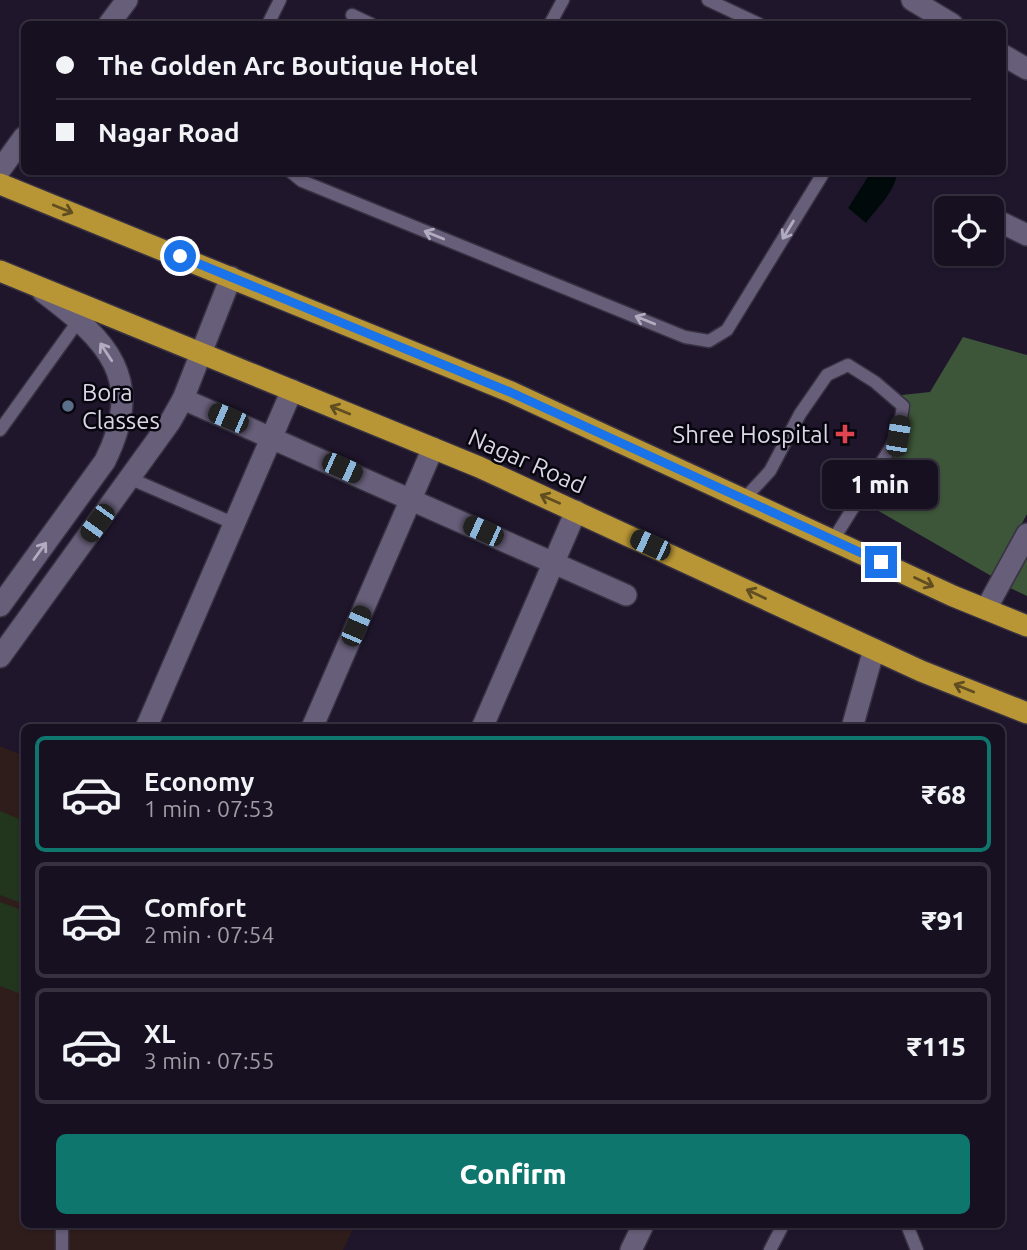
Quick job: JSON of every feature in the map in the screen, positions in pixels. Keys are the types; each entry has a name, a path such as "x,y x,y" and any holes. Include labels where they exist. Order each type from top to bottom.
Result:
{"highway":[{"path":"0,184 510,392 1027,626"},
{"name":"Nagar Road","path":"2,274 433,448 576,511 921,671 1027,713"}],"street":[{"path":"111,21 127,0"},
{"path":"912,0 947,21"},
{"path":"1006,57 1027,68"},
{"path":"0,170 21,141"},
{"path":"1004,224 1027,235"},
{"path":"0,657 170,422 202,353 231,277"},
{"path":"4,594 105,461 118,435 123,403 119,375 105,349 79,320 32,284"},
{"path":"148,724 292,390"},
{"path":"183,398 626,594"},
{"path":"314,724 433,448"},
{"path":"484,724 576,511"},
{"path":"986,609 1027,534"},
{"path":"853,724 874,649"},
{"path":"631,1250 642,1228"}],"lane":[{"path":"270,21 280,0"},
{"path":"552,21 563,0"},
{"path":"708,0 753,21"},
{"path":"352,15 365,21"},
{"path":"294,175 302,181 685,337 709,341 727,330 822,175"},
{"path":"0,430 79,320"},
{"path":"744,499 770,471 800,414 827,375 848,365 875,382 903,406 898,436 833,540"},
{"path":"129,478 235,524"},
{"path":"62,1228 62,1250"},
{"path":"770,1250 781,1228"},
{"path":"908,1228 917,1250"}],"shaded area":[{"path":"869,175 897,175 890,193 866,223 848,208"},
{"path":"0,746 21,755 21,1228 354,1228 343,1250 0,1250"}],"green space":[{"path":"963,337 1027,355 1027,514 993,577 863,502 904,434 902,395 930,392"},
{"path":"1027,558 1027,596 1008,587"},
{"path":"0,811 21,820 21,903 0,895"},
{"path":"0,902 21,910 21,994 0,986"}],"place":[{"name":"Bora Classes","path":"68,406"},
{"name":"Shree Hospital","path":"845,434"}],"route":[{"path":"180,256 510,392 881,562"}]}
